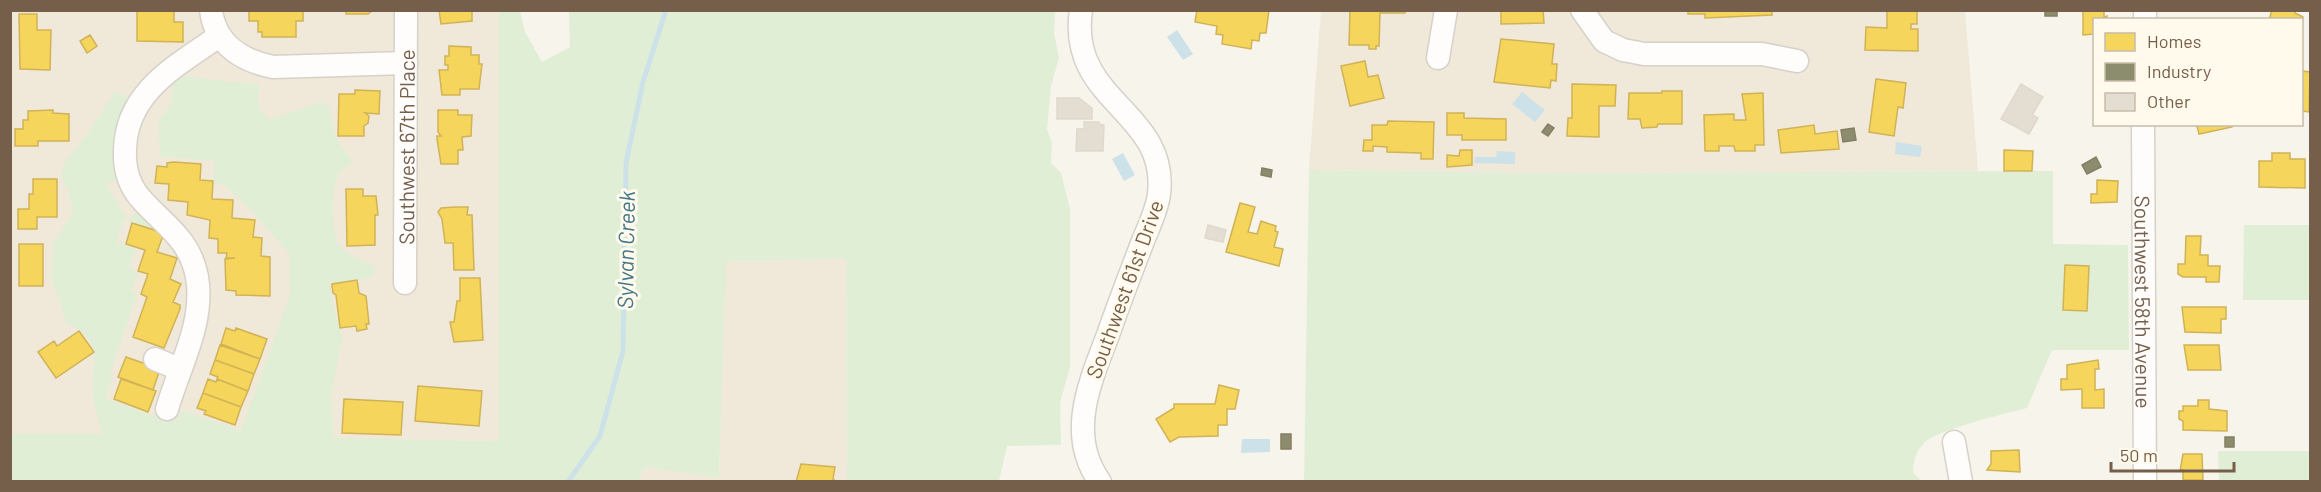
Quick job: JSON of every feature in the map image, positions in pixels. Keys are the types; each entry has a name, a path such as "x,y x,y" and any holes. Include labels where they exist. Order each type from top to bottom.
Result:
{"street":[{"path":"211,10 219,36 243,58 273,67 406,63"},
{"name":"Southwest 67th Place","path":"405,283 406,10"},
{"name":"Southwest 61st Drive","path":"1081,10 1079,35 1086,66 1150,143 1160,172 1155,210 1085,398 1083,441 1086,454 1100,482"},
{"path":"1438,58 1446,10"},
{"path":"1582,10 1604,41 1623,50 1644,54 1762,54 1797,61"},
{"path":"167,409 197,321 197,275 179,237 132,188 126,174 125,139 128,122 136,106 154,82 219,36"},
{"name":"Southwest 58th Avenue","path":"2143,126 2145,482"},
{"path":"155,358 179,369"},
{"path":"1954,442 1961,482"}],"shaded area":[{"path":"11,11 499,11 499,441 11,434"},
{"path":"1321,11 1965,11 1978,171 1557,173 1309,170"},
{"path":"846,259 847,481 638,482 644,467 719,477 725,261"}],"green space":[{"path":"499,11 520,11 525,32 542,62 570,47 569,11 1055,11 1054,33 1059,58 1051,86 1047,129 1052,143 1051,163 1061,173 1070,209 1070,367 1060,403 1061,445 1007,446 999,481 847,481 846,259 726,261 719,478 645,467 638,482 11,482 11,434 102,434 95,407 92,344 79,330 67,323 51,277 53,245 73,212 69,192 61,177 64,163 86,136 115,91 126,97 119,179 106,184 128,220 135,213 156,231 124,219 116,242 136,249 129,269 138,272 131,292 137,294 110,374 113,375 105,398 154,416 156,410 178,418 181,410 241,431 290,295 290,255 251,210 224,184 213,184 215,161 160,156 158,122 171,104 173,84 185,76 259,85 259,108 269,120 321,102 330,108 337,137 352,163 338,176 334,190 333,211 336,239 346,252 376,266 371,278 330,283 334,310 342,337 331,396 333,438 499,441"},
{"path":"1309,170 1557,173 2053,171 2053,244 2128,245 2129,350 2052,350 2027,408 1943,433 1931,438 1921,446 1914,461 1913,473 1922,481 1304,482"},
{"path":"2244,225 2310,225 2310,300 2243,300"},
{"path":"2218,451 2310,451 2310,481 2219,481"}],"water":[{"path":"1177,30 1193,54 1183,60 1167,37"},
{"path":"1522,92 1545,110 1535,122 1512,104"},
{"path":"1896,142 1922,146 1920,157 1895,154"},
{"path":"1497,151 1515,152 1515,164 1474,163 1475,157 1496,157"},
{"path":"1123,153 1135,175 1124,181 1112,159"},
{"path":"1242,439 1270,439 1270,452 1241,453"}],"building: Homes":[{"path":"137,10 174,10 174,22 183,22 183,42 137,41"},
{"path":"249,10 303,10 303,21 296,21 296,37 262,37 262,32 258,32 258,21 249,21"},
{"path":"346,10 373,10 368,14 346,14"},
{"path":"439,10 472,10 472,21 441,24"},
{"path":"1197,10 1269,10 1266,33 1260,33 1259,41 1252,40 1251,49 1222,44 1223,35 1216,34 1217,26 1195,22"},
{"path":"1350,10 1405,10 1405,13 1380,13 1379,46 1376,46 1376,49 1369,49 1369,45 1349,45"},
{"path":"1501,10 1543,10 1544,23 1501,24"},
{"path":"1688,10 1772,10 1772,15 1705,18 1705,14 1688,14"},
{"path":"1887,10 1917,10 1917,24 1911,24 1911,29 1918,29 1918,51 1865,50 1866,27 1887,28"},
{"path":"2083,10 2104,10 2104,17 2107,16 2107,18 2093,18 2093,34 2083,35"},
{"path":"2272,10 2296,10 2295,13 2303,17 2303,18 2270,18"},
{"path":"19,14 37,14 37,30 51,30 50,70 20,69"},
{"path":"90,35 97,46 87,53 80,41"},
{"path":"1501,39 1554,44 1552,64 1557,64 1556,81 1551,80 1550,88 1494,82"},
{"path":"449,46 471,47 471,55 479,55 479,64 482,64 479,89 460,89 460,95 442,95 439,70 448,70 448,65 445,65 445,56 449,56"},
{"path":"1365,61 1368,77 1378,75 1384,98 1350,106 1341,66"},
{"path":"2303,71 2310,72 2309,112 2303,111"},
{"path":"1876,79 1906,83 1903,108 1898,107 1894,136 1869,132"},
{"path":"1572,84 1616,85 1615,106 1599,106 1599,137 1567,136 1568,118 1572,118"},
{"path":"355,90 380,91 379,114 365,113 369,116 368,123 364,126 364,136 338,136 339,94 355,94"},
{"path":"1662,91 1682,91 1682,124 1658,124 1657,127 1642,128 1640,119 1628,119 1629,93 1662,93"},
{"path":"1763,93 1764,145 1755,145 1755,151 1735,151 1734,146 1719,146 1719,151 1705,151 1704,115 1734,114 1734,120 1746,120 1742,94"},
{"path":"53,110 53,113 69,114 69,141 38,141 38,146 15,146 15,129 23,129 23,120 28,120 28,111"},
{"path":"438,110 458,110 458,115 472,115 471,136 462,137 463,150 458,150 458,164 441,164 437,139 437,136 441,136 438,132"},
{"path":"1447,113 1464,113 1464,118 1506,119 1506,140 1462,140 1462,135 1447,135"},
{"path":"1388,121 1434,122 1433,159 1421,159 1421,153 1387,152 1387,147 1373,146 1373,151 1363,151 1364,140 1372,140 1372,125 1387,125"},
{"path":"1814,125 1815,134 1837,131 1839,149 1781,153 1778,130"},
{"path":"2197,126 2232,126 2232,127 2199,134"},
{"path":"1460,150 1472,150 1472,165 1447,167 1447,155 1459,156"},
{"path":"2004,150 2033,151 2032,171 2004,171"},
{"path":"2272,153 2290,153 2290,159 2305,159 2305,188 2259,187 2259,161 2272,161"},
{"path":"167,163 201,164 200,180 213,181 212,199 233,200 232,218 255,220 253,237 262,238 261,256 270,257 270,296 236,295 236,291 226,290 225,259 235,258 226,258 227,253 218,253 218,239 209,238 210,220 187,215 188,202 168,200 169,184 155,183 157,166 167,167"},
{"path":"33,179 57,179 57,217 37,217 37,229 18,229 18,209 29,209 29,194 33,194"},
{"path":"2097,180 2118,181 2117,202 2091,203 2091,194 2097,194"},
{"path":"346,189 363,189 363,196 376,196 378,215 375,215 375,245 347,246"},
{"path":"1240,203 1255,207 1248,232 1257,234 1261,221 1276,226 1275,231 1278,232 1274,247 1283,249 1279,266 1226,252"},
{"path":"468,207 467,215 472,215 474,270 454,270 453,243 445,243 442,219 438,212 441,208"},
{"path":"132,223 164,233 157,252 177,258 170,279 181,284 173,302 180,305 180,309 164,348 133,337 147,297 141,294 148,274 138,271 145,250 126,244"},
{"path":"2186,236 2201,236 2200,255 2208,255 2208,266 2220,266 2219,282 2206,282 2206,277 2183,277 2178,274 2178,264 2185,264"},
{"path":"19,244 43,244 43,286 19,286"},
{"path":"2065,265 2089,266 2087,311 2063,310"},
{"path":"460,278 480,278 483,340 454,342 450,322 454,322 457,301 460,301"},
{"path":"357,280 359,293 366,296 369,324 366,324 367,329 357,331 356,326 340,328 336,295 333,293 332,284"},
{"path":"2182,307 2226,307 2226,319 2221,319 2221,333 2185,332"},
{"path":"226,328 235,331 236,328 267,339 260,359 221,344"},
{"path":"79,331 94,352 56,378 38,352 54,341 57,346"},
{"path":"220,345 260,359 254,374 215,360"},
{"path":"2184,345 2219,345 2221,370 2188,370"},
{"path":"126,357 160,369 153,390 118,377"},
{"path":"215,360 254,374 248,391 210,374"},
{"path":"2098,360 2099,369 2095,369 2095,390 2104,389 2104,408 2082,408 2082,389 2061,390 2061,379 2067,379 2067,365"},
{"path":"121,379 156,391 148,412 114,399"},
{"path":"208,379 216,382 217,379 248,391 241,407 203,393"},
{"path":"1219,385 1239,390 1235,409 1227,409 1227,425 1218,425 1218,436 1179,437 1170,442 1156,419 1174,408 1174,404 1215,404"},
{"path":"418,386 482,391 479,426 415,421"},
{"path":"203,393 241,407 235,425 204,414 206,411 197,408"},
{"path":"344,399 403,402 401,435 342,433"},
{"path":"2198,400 2209,400 2209,409 2227,411 2227,431 2183,430 2183,421 2179,419 2179,411 2183,411 2183,406 2198,406"},
{"path":"2019,450 2020,472 1987,470 1991,464 1991,451"},
{"path":"2183,454 2202,454 2203,480 2183,480 2183,470 2180,471"},
{"path":"801,464 835,467 833,479 837,482 796,482"}],"building: Industry":[{"path":"2045,10 2057,10 2057,16 2045,16"},
{"path":"1548,124 1554,128 1548,136 1542,132"},
{"path":"1854,128 1856,140 1843,142 1841,130"},
{"path":"2096,157 2101,167 2087,174 2082,165"},
{"path":"1262,168 1272,170 1271,177 1261,175"},
{"path":"1281,434 1291,434 1291,449 1281,449"},
{"path":"2225,437 2234,437 2234,447 2225,447"}],"building: Other":[{"path":"2021,84 2043,97 2032,115 2038,118 2029,134 2001,119"},
{"path":"1057,98 1079,98 1092,108 1092,119 1057,119"},
{"path":"1084,122 1099,122 1104,125 1103,151 1076,151 1077,129 1084,129"},
{"path":"1208,225 1226,230 1223,242 1205,238"}],"waterway":[{"name":"Sylvan Creek","path":"568,482 600,436 623,351 626,163 643,82 666,10"}]}
